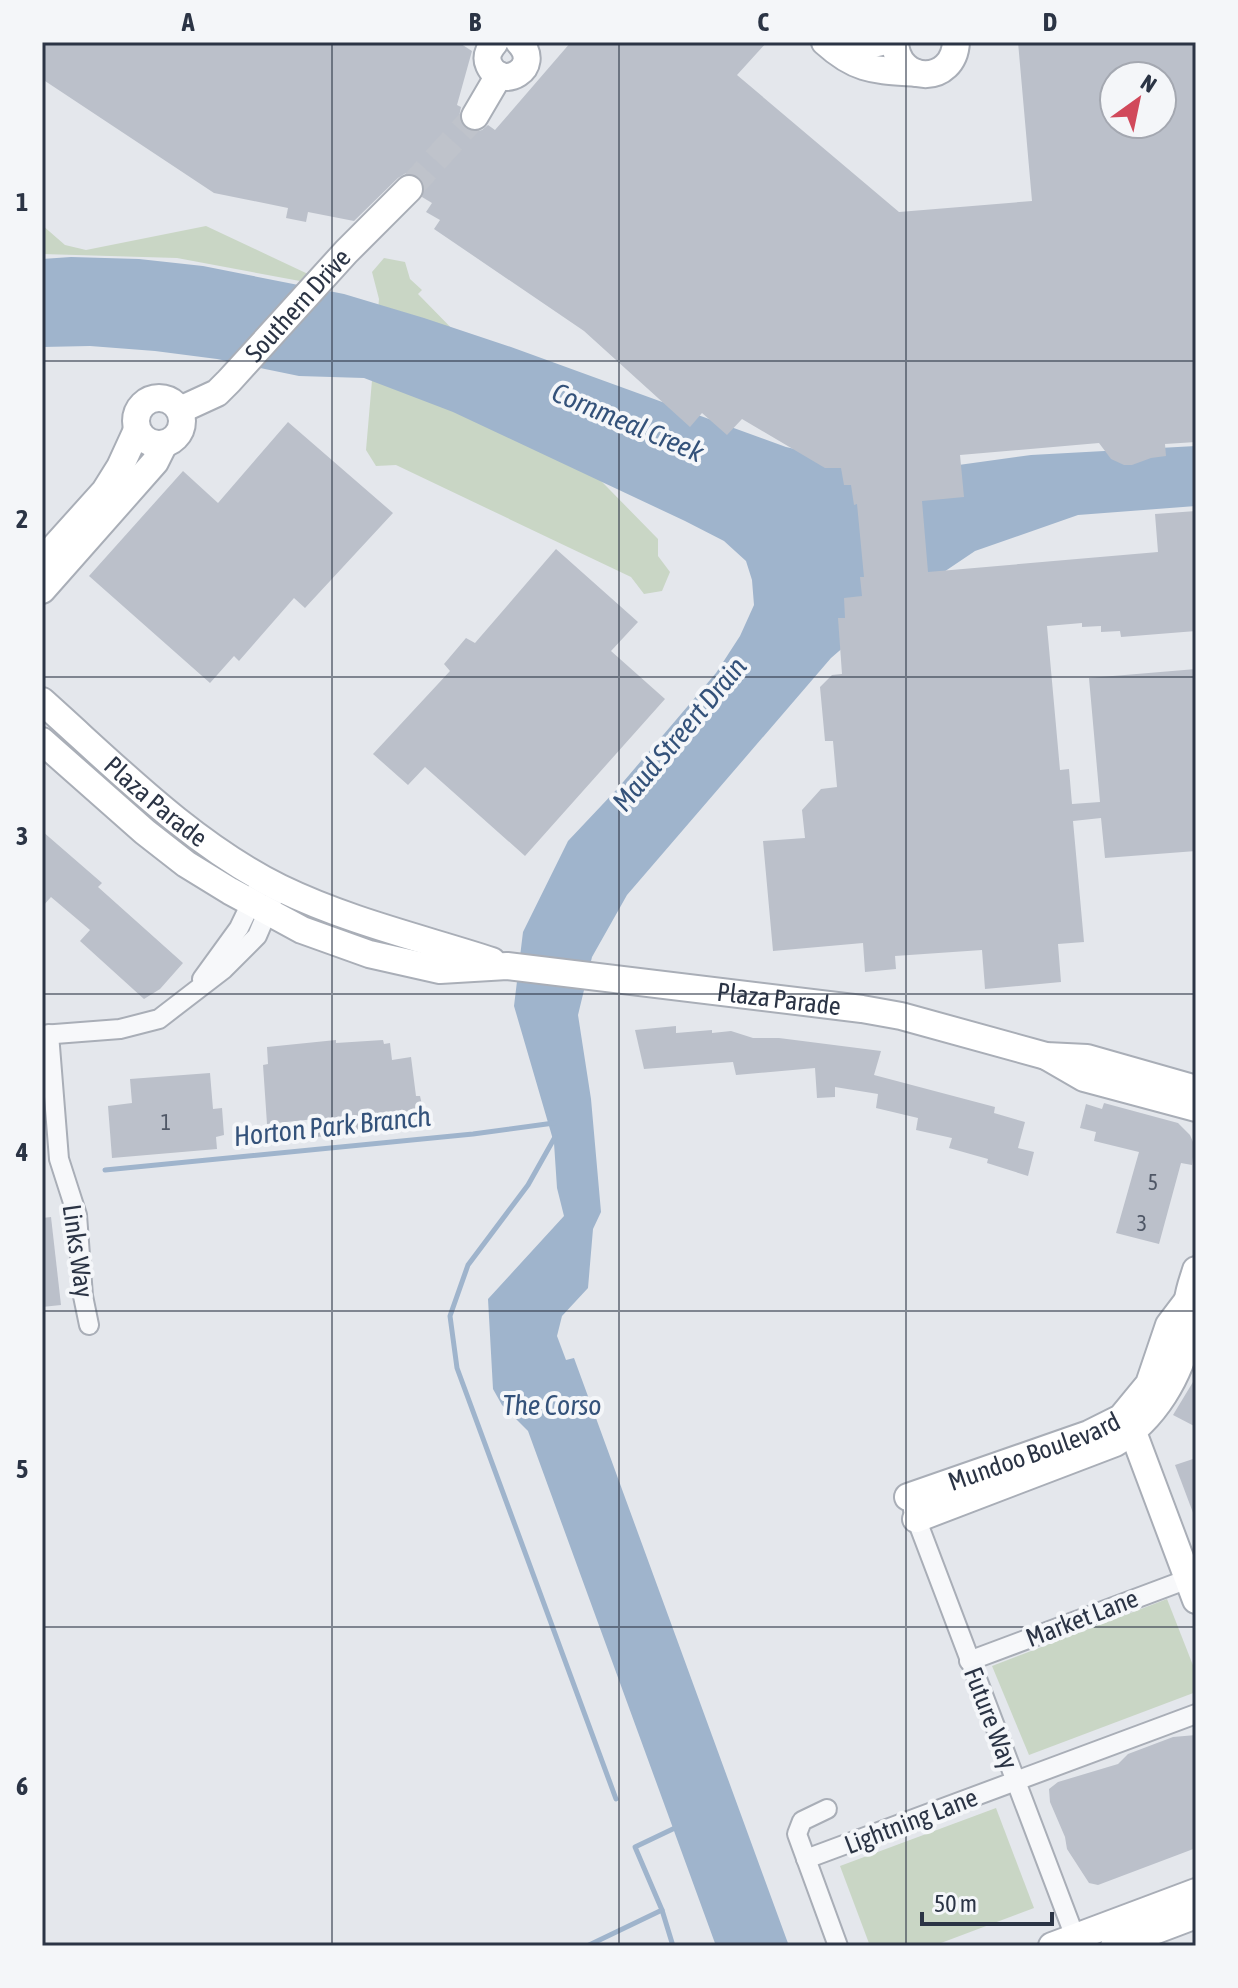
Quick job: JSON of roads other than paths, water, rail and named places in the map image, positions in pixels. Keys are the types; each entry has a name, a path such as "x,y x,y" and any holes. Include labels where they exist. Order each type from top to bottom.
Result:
{"main road":[{"path":"495,42 489,49 488,61 499,75 511,77 522,70 528,45"},
{"path":"825,42 846,59 886,73 934,73 946,67 954,56 956,42"},
{"path":"847,42 860,47 881,42"},
{"path":"895,42 901,62 916,73"},
{"path":"475,116 499,75"},
{"name":"Southern Drive","path":"180,410 217,393 409,189"},
{"path":"42,561 105,491 137,430 136,414 145,401 160,397 175,403 180,410 180,431 171,441 164,444 145,440 137,430"},
{"path":"42,590 155,462 164,444"},
{"name":"Plaza Parade","path":"42,701 197,836 271,883 384,929 507,966"},
{"name":"Plaza Parade","path":"42,741 186,864 302,930 369,954 440,970 507,966 862,1009 901,1016 1046,1056 1087,1058 1196,1089"},
{"name":"Plaza Parade","path":"1046,1056 1084,1078 1196,1108"},
{"name":"Mundoo Boulevard","path":"912,1508 1089,1434 1126,1425 1149,1384 1169,1325 1192,1302 1196,1270"},
{"path":"1126,1425 1193,1585"},
{"path":"1064,1942 1196,1892"},
{"path":"1114,1946 1196,1915"}],"street":[{"path":"45,1035 120,1029 159,1019 175,1009 196,988 224,969 257,936 258,907 271,883"},
{"name":"Links Way","path":"45,1035 59,1159 77,1215 83,1296 89,1325"},
{"name":"Future Way","path":"912,1508 1015,1781 1064,1942"},
{"name":"Market Lane","path":"969,1661 1193,1585"},
{"name":"Lightning Lane","path":"806,1859 1196,1714"},
{"path":"827,1809 802,1821 797,1834 838,1946"}],"water":[{"path":"42,259 139,259 203,266 344,294 511,347 786,447 887,470 937,468 1031,455 1196,446 1196,506 1078,515 975,551 875,620 831,658 627,895 592,957 578,1015 591,1099 601,1212 593,1229 588,1288 562,1316 557,1336 566,1360 574,1358 789,1946 716,1946 528,1431 502,1405 493,1389 488,1299 564,1216 557,1188 554,1143 514,1006 523,932 568,841 618,788 716,673 740,636 754,605 752,580 746,561 724,541 685,521 453,412 364,378 299,376 217,359 155,351 90,346 42,347"}],"waterway":[{"name":"Horton Park Branch","path":"105,1170 473,1134 554,1123"},
{"path":"555,1137 528,1185 468,1265 450,1316 457,1368 616,1799"},
{"path":"587,1946 662,1910 635,1847 677,1827"},
{"path":"662,1910 673,1946"}],"tunnel":[{"path":"409,189 475,116"}],"water label":[{"name":"Cornmeal Creek","path":"628,422"},
{"name":"Maud Streert Drain","path":"679,734"},
{"name":"The Corso","path":"552,1405"}]}
